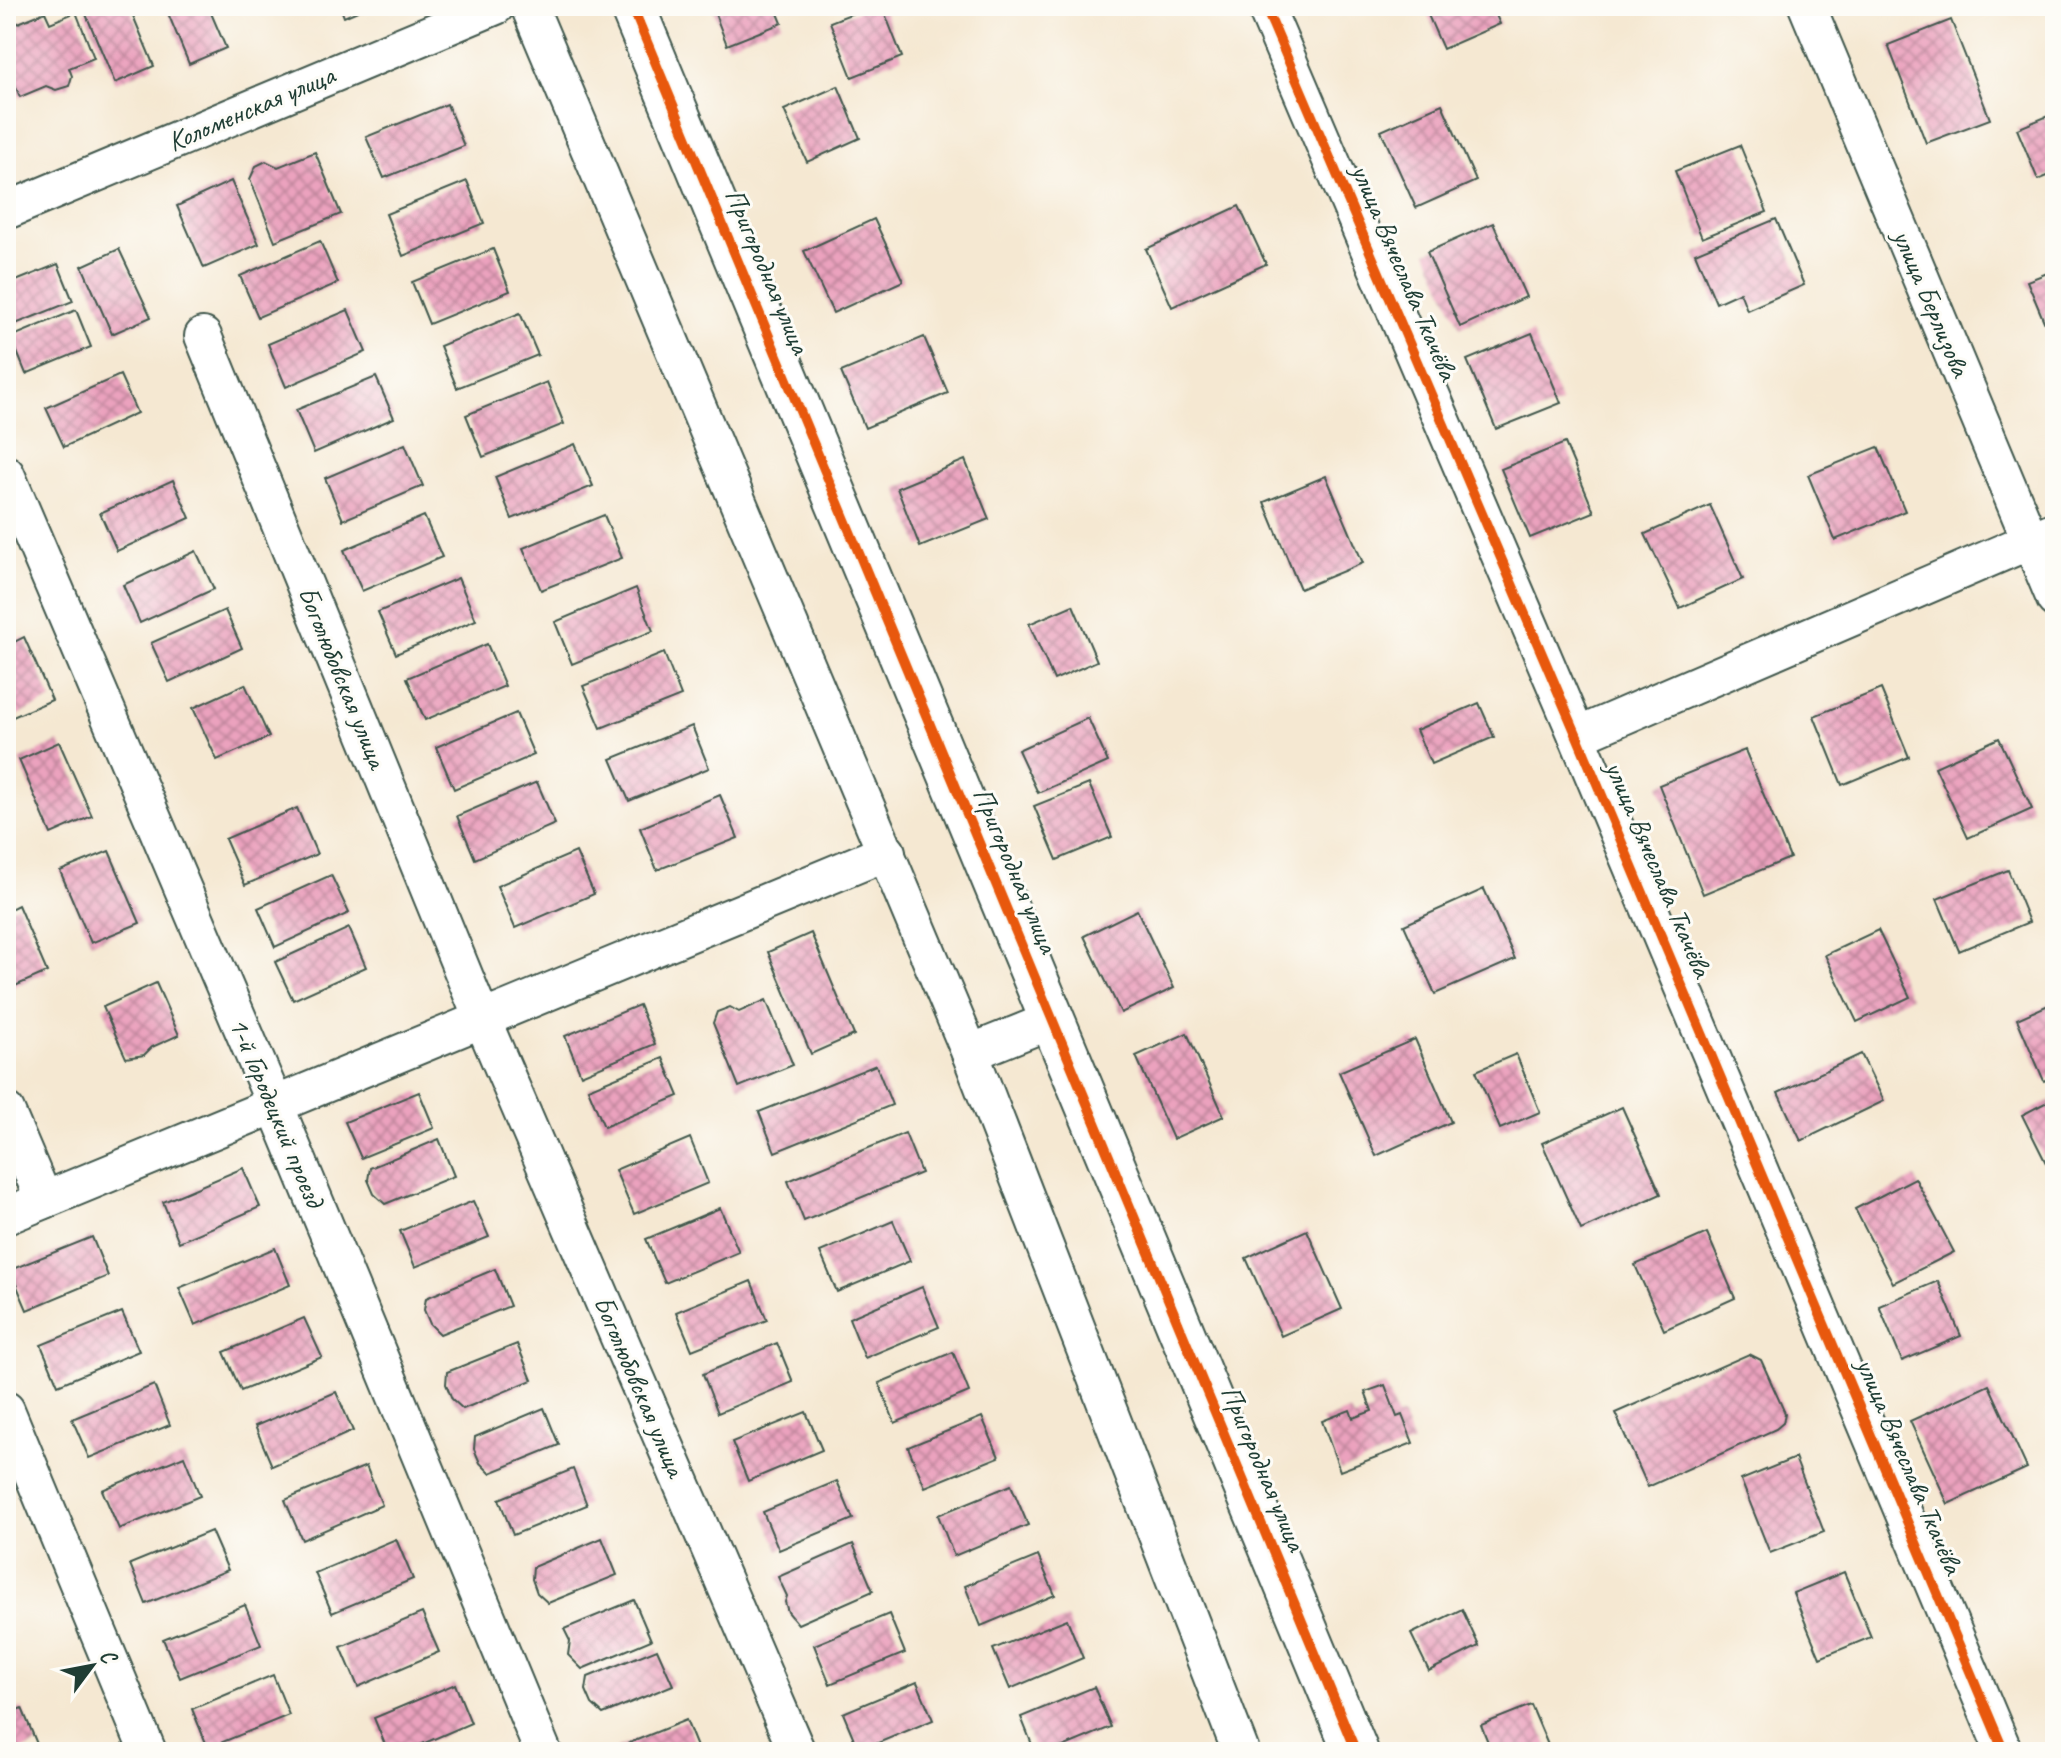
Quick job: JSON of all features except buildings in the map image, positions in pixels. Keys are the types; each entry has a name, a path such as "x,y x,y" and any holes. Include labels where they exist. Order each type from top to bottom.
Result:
{"street":[{"name":"Коломенская улица","path":"6,211 496,6"},
{"path":"529,6 970,1053 1241,1752"},
{"name":"Пригородная улица","path":"632,6 1356,1752"},
{"name":"улица Вячеслава Ткачёва","path":"1265,6 1577,736 2004,1752"},
{"name":"улица Берлизова","path":"1807,6 2043,535 2055,599"},
{"name":"Боголюбовская улица","path":"203,336 482,1019 797,1752"},
{"name":"1-й Городецкий проезд","path":"6,474 275,1105 543,1752"},
{"path":"1577,736 2043,535"},
{"path":"6,1216 887,852"},
{"path":"970,1053 1052,1020"},
{"path":"6,1111 44,1200"},
{"path":"6,1410 148,1752"}],"cycle path":[{"path":"632,6 1356,1752"},
{"path":"1265,6 1577,736 2004,1752"}]}
